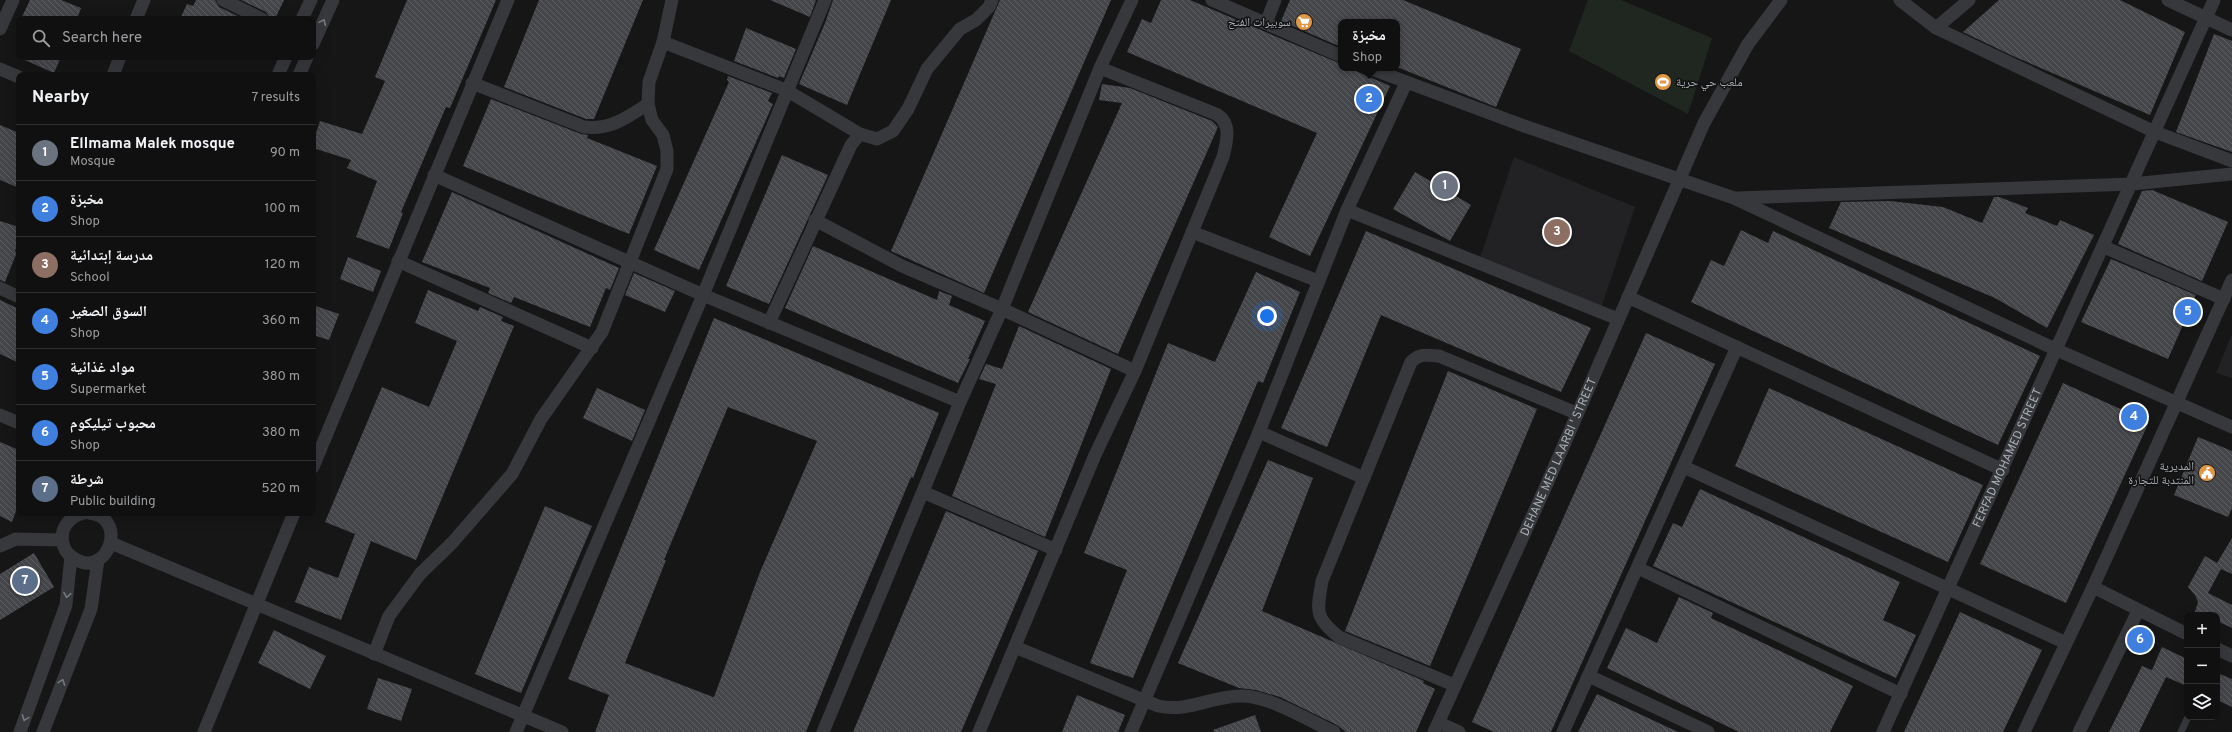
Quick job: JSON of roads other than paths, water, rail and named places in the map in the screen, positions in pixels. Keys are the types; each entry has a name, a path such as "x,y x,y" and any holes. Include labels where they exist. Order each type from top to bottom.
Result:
{"street":[{"path":"0,29 13,0"},
{"path":"137,16 144,0"},
{"path":"223,0 256,16"},
{"path":"303,16 311,0"},
{"path":"316,37 333,0"},
{"path":"316,460 472,83 508,0"},
{"path":"374,654 389,616 420,574 452,543 512,474 541,419 602,332 667,169 668,151 663,135 652,120 648,104 649,82 663,42 672,0"},
{"path":"516,732 703,295 824,0"},
{"path":"663,42 786,90 860,134 877,139 893,131 908,109 927,70 960,29 976,20 989,7 992,0"},
{"path":"822,732 960,402 1002,309 1100,68 1132,0"},
{"path":"1212,0 1338,55"},
{"path":"1266,23 1275,0"},
{"name":"DEHANE MED LAARBI ' STREET","path":"1437,727 1454,685 1546,486 1576,412 1628,297 1678,179 1725,82 1748,44 1781,0"},
{"path":"1900,0 1936,28 2155,132 2232,161"},
{"path":"1936,28 1969,0"},
{"path":"2168,0 2232,30"},
{"name":"FERFAD MOHAMED STREET","path":"1884,732 2207,19 2214,0"},
{"path":"114,72 119,60"},
{"path":"279,72 285,60"},
{"path":"300,72 306,60"},
{"path":"979,732 1056,550 1094,455 1135,371 1223,157 1227,140 1224,121 1221,117 1203,108 1100,68"},
{"path":"0,69 16,77"},
{"path":"1376,71 1406,83 1734,198 2057,350 2232,427"},
{"path":"472,83 584,128 598,129 612,125 648,104"},
{"path":"1131,732 1259,432 1347,210 1406,83"},
{"path":"769,323 815,220 851,145 860,134"},
{"path":"1734,198 2132,184 2232,174"},
{"path":"434,175 703,295 960,402"},
{"path":"1347,210 1618,319"},
{"path":"815,220 902,266 1002,309 1135,371"},
{"path":"1192,232 1318,281"},
{"path":"2104,247 2224,299"},
{"path":"398,261 592,348"},
{"path":"2024,732 2093,587 2232,280"},
{"path":"0,288 16,296"},
{"path":"1628,297 2002,470"},
{"path":"1563,732 1737,347"},
{"path":"1454,685 1339,637 1324,625 1317,608 1322,581 1411,362 1416,356 1425,354 1439,356 1576,412"},
{"path":"0,415 16,422"},
{"path":"1259,432 1364,478"},
{"path":"1684,467 2066,642"},
{"path":"922,492 1056,550"},
{"path":"75,516 68,521 63,530 62,540 64,549 79,561 89,562 98,560 106,553 111,543 112,533 108,524 100,516"},
{"path":"204,732 293,516"},
{"path":"0,546 16,539 62,540"},
{"path":"111,543 562,732"},
{"path":"20,732 66,605 71,556"},
{"path":"43,732 90,609 98,560"},
{"path":"1638,568 1901,694"},
{"path":"2093,587 2138,611 2184,633"},
{"path":"2079,732 2138,611"},
{"path":"1015,647 1144,701 1169,709 1183,708 1229,697 1243,696 1258,698 1334,732"},
{"path":"2220,650 2232,656"},
{"path":"1589,676 1708,732"},
{"path":"1437,727 1459,732"}],"lane":[{"path":"2181,732 2187,720"}],"place":[{"name":"سوبيرات الفتح","path":"1304,22"},
{"name":"ملعب حي حرية","path":"1663,82"},
{"name":"مخبزة","path":"1369,99"},
{"name":"ElImama Malek mosque","path":"1445,186"},
{"name":"مدرسة إبتدائية","path":"1557,232"},
{"name":"مواد غذائية","path":"2188,312"},
{"name":"السوق الصغير","path":"2134,417"},
{"name":"المديرية المنتدبة للتجارة","path":"2207,473"},
{"name":"شرطة","path":"25,581"},
{"name":"محبوب تيليكوم","path":"2140,640"}]}
